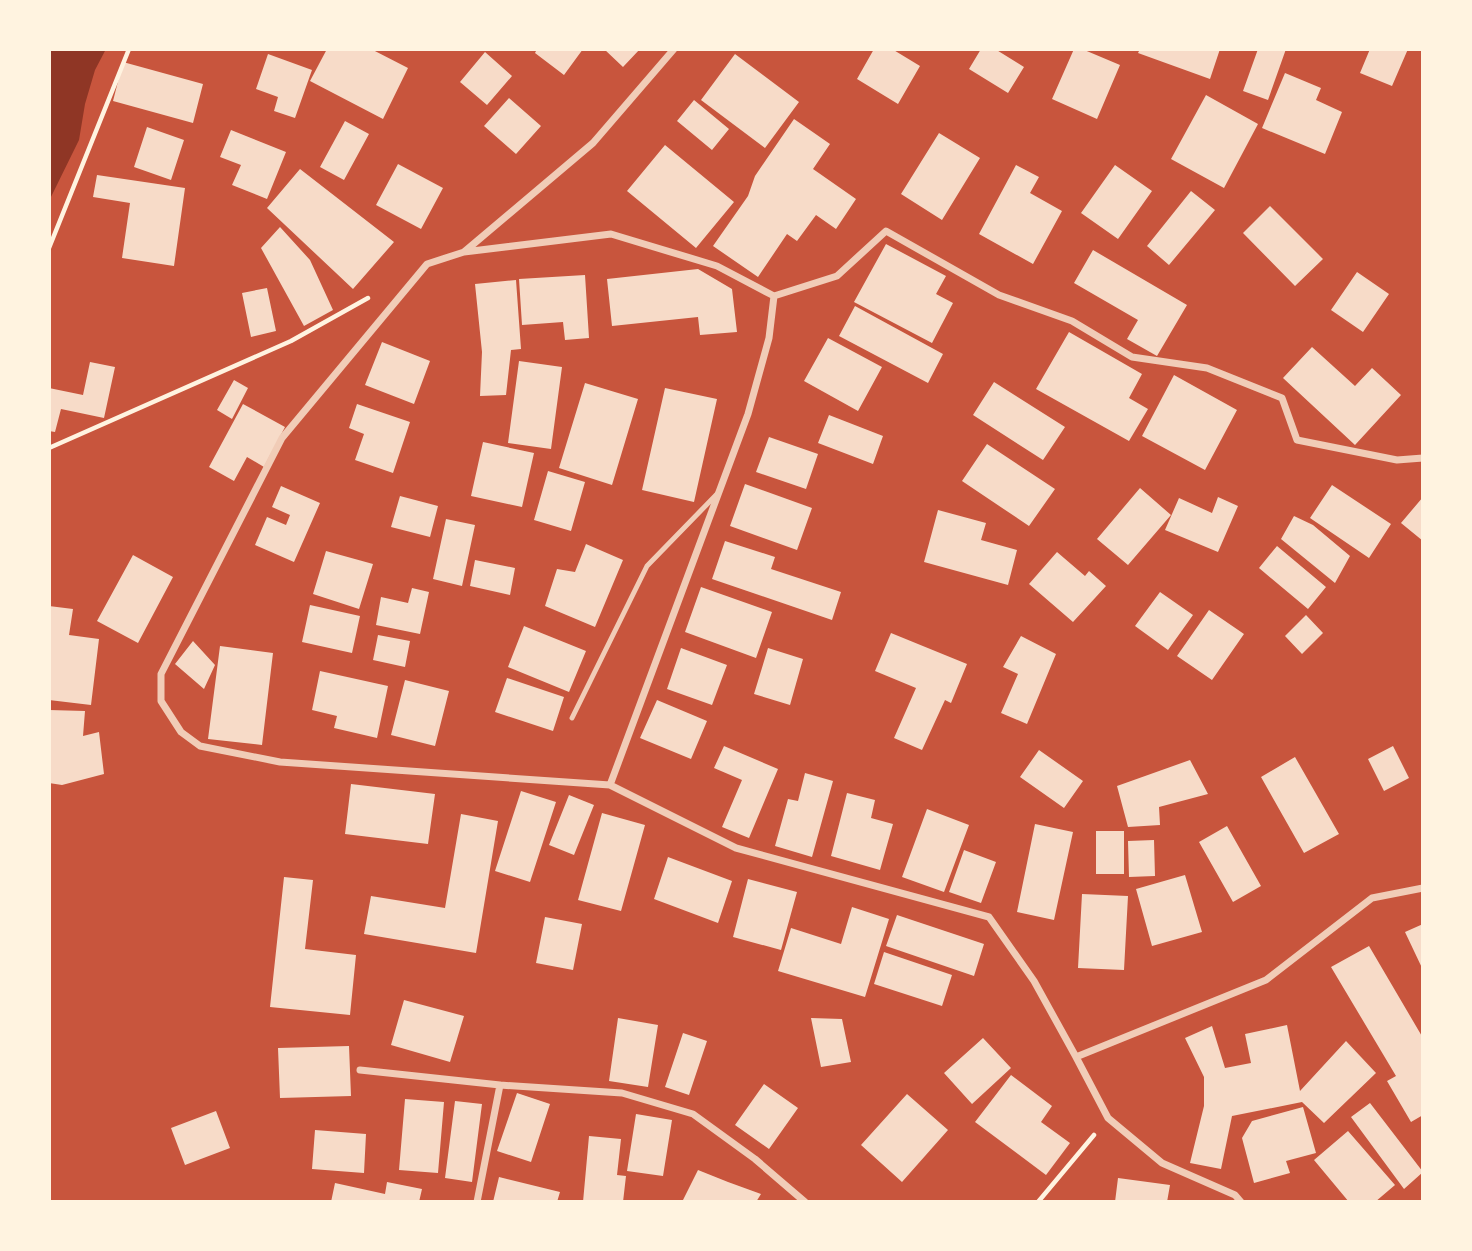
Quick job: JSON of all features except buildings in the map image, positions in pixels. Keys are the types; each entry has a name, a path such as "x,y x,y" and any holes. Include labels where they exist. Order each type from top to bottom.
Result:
{"street":[{"path":"464,252 593,142 674,49"},
{"path":"1241,1202 1234,1195 1162,1163 1108,1118 1034,981 989,917 736,848 610,785 280,762 200,746 181,732 161,701 161,674 282,438 427,264 464,252 611,234 716,266 774,296 837,276 886,231 999,295 1072,321 1132,357 1207,368 1282,398 1297,440 1397,460 1423,458"},
{"path":"610,785 748,414 769,338 774,296"},
{"path":"1076,1057 1266,980 1372,898 1423,887"},
{"path":"360,1070 500,1085 622,1093 693,1115 755,1158 806,1202"},
{"path":"477,1202 500,1085"}],"lane":[{"path":"572,718 647,566 719,492"}],"path":[{"path":"49,248 129,49"},
{"path":"49,448 291,341 370,296"},
{"path":"1038,1202 1108,1118"}],"shaded area":[{"path":"49,49 106,49 95,70 85,104 79,140 49,201"}]}
